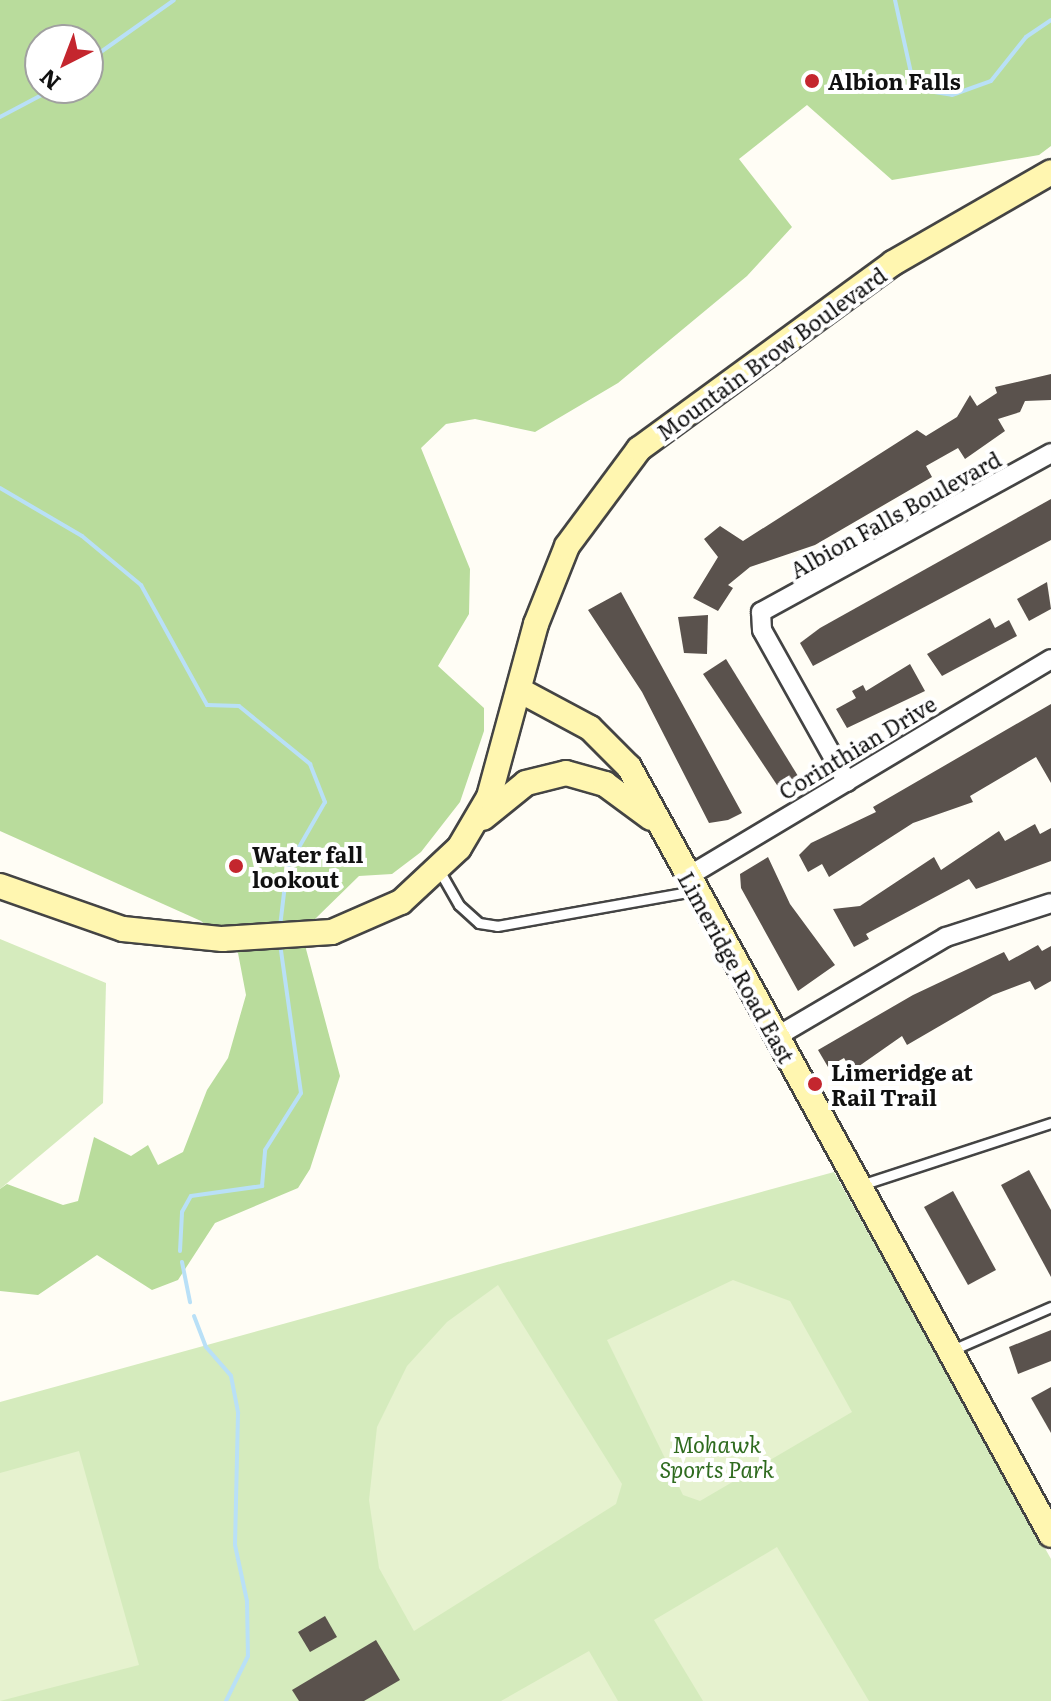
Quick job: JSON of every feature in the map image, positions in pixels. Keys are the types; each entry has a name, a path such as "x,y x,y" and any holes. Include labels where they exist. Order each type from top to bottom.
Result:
{"main road":[{"name":"Mountain Brow Boulevard","path":"0,886 123,929 222,939 351,927 401,902 439,870 475,824 496,780 567,546 639,449 905,255 1051,172"},
{"name":"Limeridge Road East","path":"521,691 610,743 662,829 1051,1535"},
{"path":"475,824 526,783 566,773 615,790 662,829"}],"street":[{"name":"Albion Falls Boulevard","path":"847,782 762,630 761,612 1051,453"},
{"name":"Corinthian Drive","path":"691,884 847,782 1051,659"},
{"path":"776,1037 946,937 1051,903"}],"lane":[{"path":"439,870 459,905 479,923 497,926 691,884"},
{"path":"859,1186 1051,1123"},
{"path":"950,1351 1051,1307"}],"green space":[{"path":"0,0 1051,0 1051,146 1039,155 892,180 807,105 739,159 792,227 747,276 618,383 535,432 475,419 446,424 421,448 470,569 469,614 438,666 484,708 484,731 460,802 421,852 392,874 359,876 314,920 306,949 340,1076 310,1169 298,1188 215,1223 178,1280 152,1290 97,1255 38,1295 0,1291 0,1189 7,1184 63,1205 78,1201 94,1137 131,1156 148,1145 158,1165 183,1152 207,1090 228,1058 246,995 238,953 201,921 0,831"},
{"path":"0,939 106,983 103,1103 0,1189"},
{"name":"Mohawk Sports Park","path":"834,1172 1051,1559 1051,1701 0,1701 0,1402"},
{"path":"733,1280 790,1301 852,1412 700,1501 683,1495 607,1340"},
{"path":"498,1285 622,1484 616,1504 414,1631 379,1568 369,1500 377,1427 407,1366 447,1322"},
{"path":"79,1451 139,1665 0,1701 0,1473"},
{"path":"777,1547 869,1701 703,1701 654,1620"},
{"path":"589,1651 618,1701 501,1701"}],"building":[{"path":"1051,374 1051,400 1025,401 1020,412 998,419 1005,431 965,459 958,448 926,466 932,477 815,545 750,567 728,585 733,588 718,611 693,598 718,557 704,539 720,526 743,541 917,430 926,436 957,417 970,395 977,406 997,393 995,387"},
{"path":"1051,499 1051,540 813,666 800,643 820,628"},
{"path":"1047,582 1051,609 1029,621 1017,599"},
{"path":"621,592 742,813 728,820 709,823 642,692 588,610"},
{"path":"708,615 707,654 684,653 678,617"},
{"path":"990,618 995,628 1009,620 1017,636 942,676 927,654"},
{"path":"726,659 798,776 779,788 703,674"},
{"path":"910,664 925,691 847,728 836,709 856,698 852,691 863,685 866,691"},
{"path":"1051,704 1051,783 1036,757 970,796 973,802 913,823 829,877 822,864 808,872 799,855 811,843 876,812 873,807"},
{"path":"1035,824 1040,834 1051,828 1051,861 976,889 969,879 866,934 869,939 854,947 833,909 860,906 934,857 941,870 999,831 1005,841"},
{"path":"768,857 790,904 835,965 798,991 741,888 740,874"},
{"path":"1038,945 1042,951 1051,946 1051,981 1035,990 1030,981 993,995 907,1045 902,1036 852,1071 844,1058 828,1067 818,1050 913,995 1004,952 1009,961"},
{"path":"1029,1170 1051,1210 1051,1277 1001,1185"},
{"path":"953,1191 996,1270 968,1285 924,1207"},
{"path":"1051,1330 1051,1361 1018,1374 1009,1347"},
{"path":"1051,1387 1051,1433 1031,1398"},
{"path":"325,1616 337,1637 310,1652 298,1632"},
{"path":"376,1640 400,1680 364,1701 299,1701 292,1690"}],"waterway":[{"path":"104,50 174,0"},
{"path":"895,0 912,77 928,91 952,95 991,81 1026,37 1051,20"},
{"path":"0,117 25,104"},
{"path":"0,488 82,536 141,585 207,705 239,706 310,764 325,802 287,868 280,927"},
{"path":"180,1251 182,1212 191,1196 262,1186 265,1150 301,1093 280,944"},
{"path":"182,1262 190,1302"},
{"path":"194,1316 206,1347 231,1376 238,1413 235,1545 247,1601 248,1656 226,1701"}],"place":[{"name":"Albion Falls","path":"812,81"},
{"name":"Water fall lookout","path":"236,866"},
{"name":"Limeridge at Rail Trail","path":"815,1084"}]}
